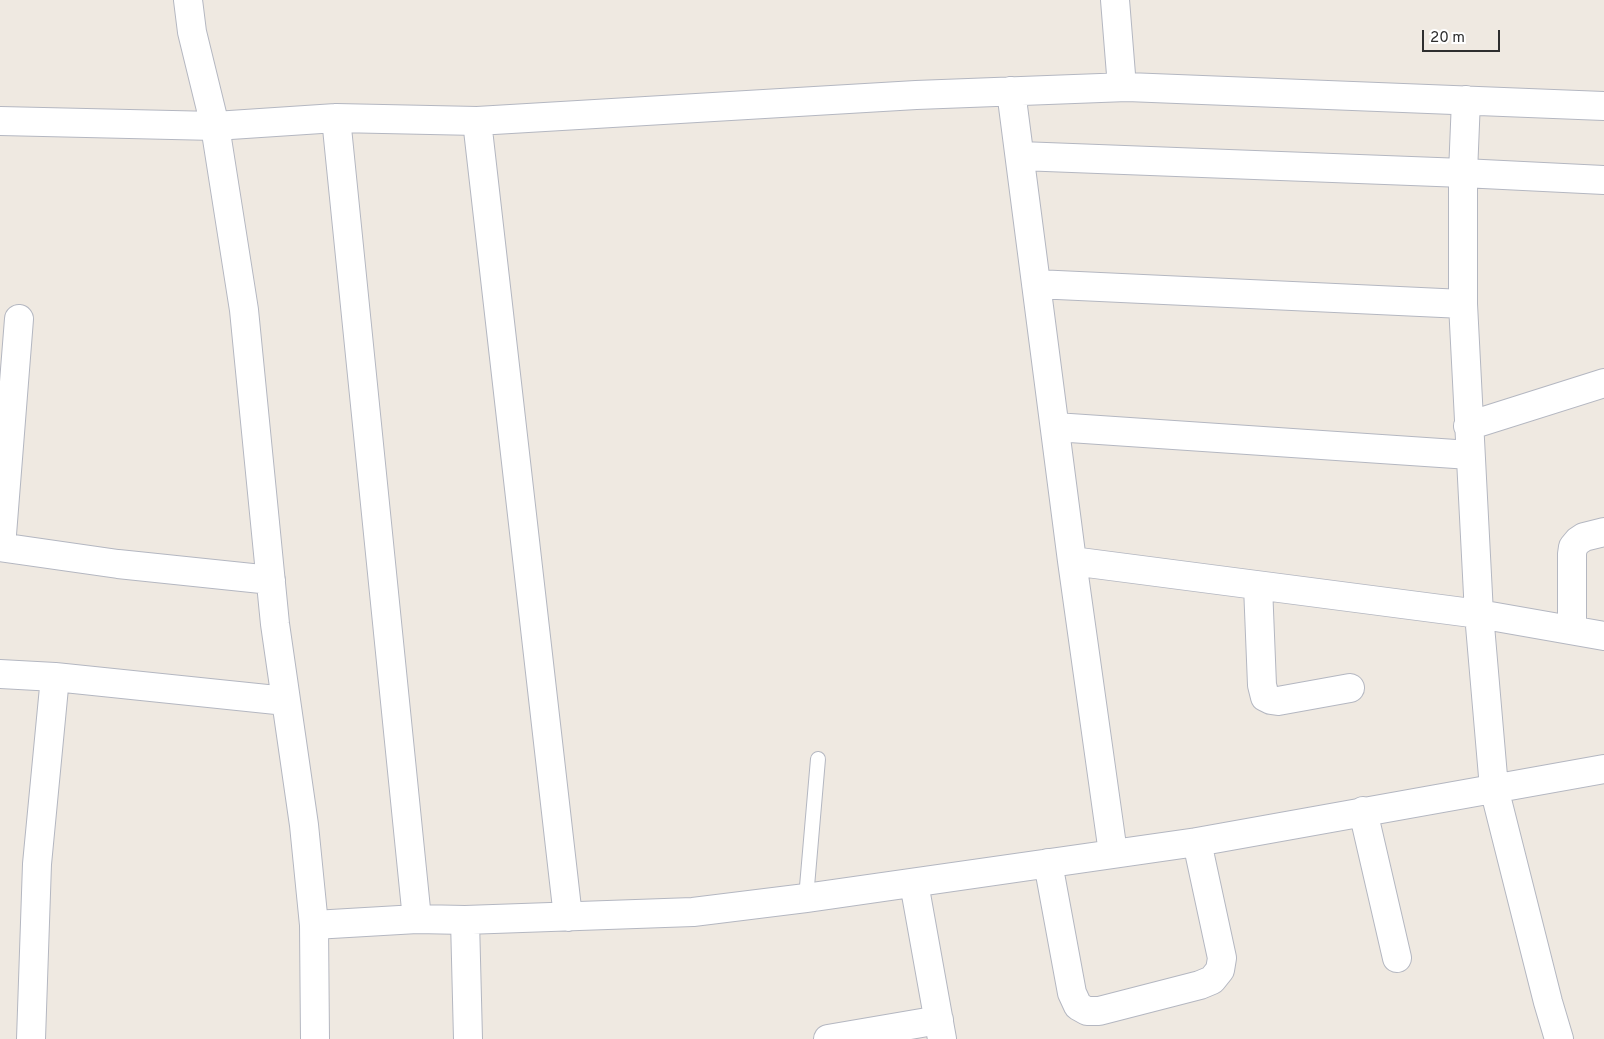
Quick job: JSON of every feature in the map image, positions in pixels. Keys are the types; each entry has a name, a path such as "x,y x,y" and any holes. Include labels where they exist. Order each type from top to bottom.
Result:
{"street":[{"path":"188,0 192,32 215,126 244,310 270,580 304,825 314,924 316,1039"},
{"path":"1115,0 1122,87"},
{"path":"0,121 215,126 336,118 477,121 916,95 1122,87 1604,106"},
{"path":"1011,92 1072,561 1113,853"},
{"path":"1466,100 1463,173 1463,304 1479,614 1494,788 1559,1039"},
{"path":"336,118 417,919"},
{"path":"477,121 568,917"},
{"path":"1020,156 1604,180"},
{"path":"1036,284 1463,304"},
{"path":"19,319 0,547 118,564 270,580"},
{"path":"1468,426 1604,383"},
{"path":"1055,427 1470,454"},
{"path":"1572,630 1573,547 1584,537 1604,532"},
{"path":"1072,561 1479,614 1604,636"},
{"path":"1258,586 1262,686 1265,697 1278,701 1350,688"},
{"path":"0,674 55,677 286,701"},
{"path":"31,1039 37,864 55,677"},
{"path":"314,924 417,919 465,920 693,912 806,898 1197,842 1604,769"},
{"path":"1363,811 1397,958"},
{"path":"1048,863 1072,992 1078,1006 1087,1011 1099,1011 1200,985 1212,980 1220,970 1222,958 1197,842"},
{"path":"828,1039 940,1029 914,883"},
{"path":"465,920 468,1039"}],"lane":[{"path":"806,898 818,759"}]}
